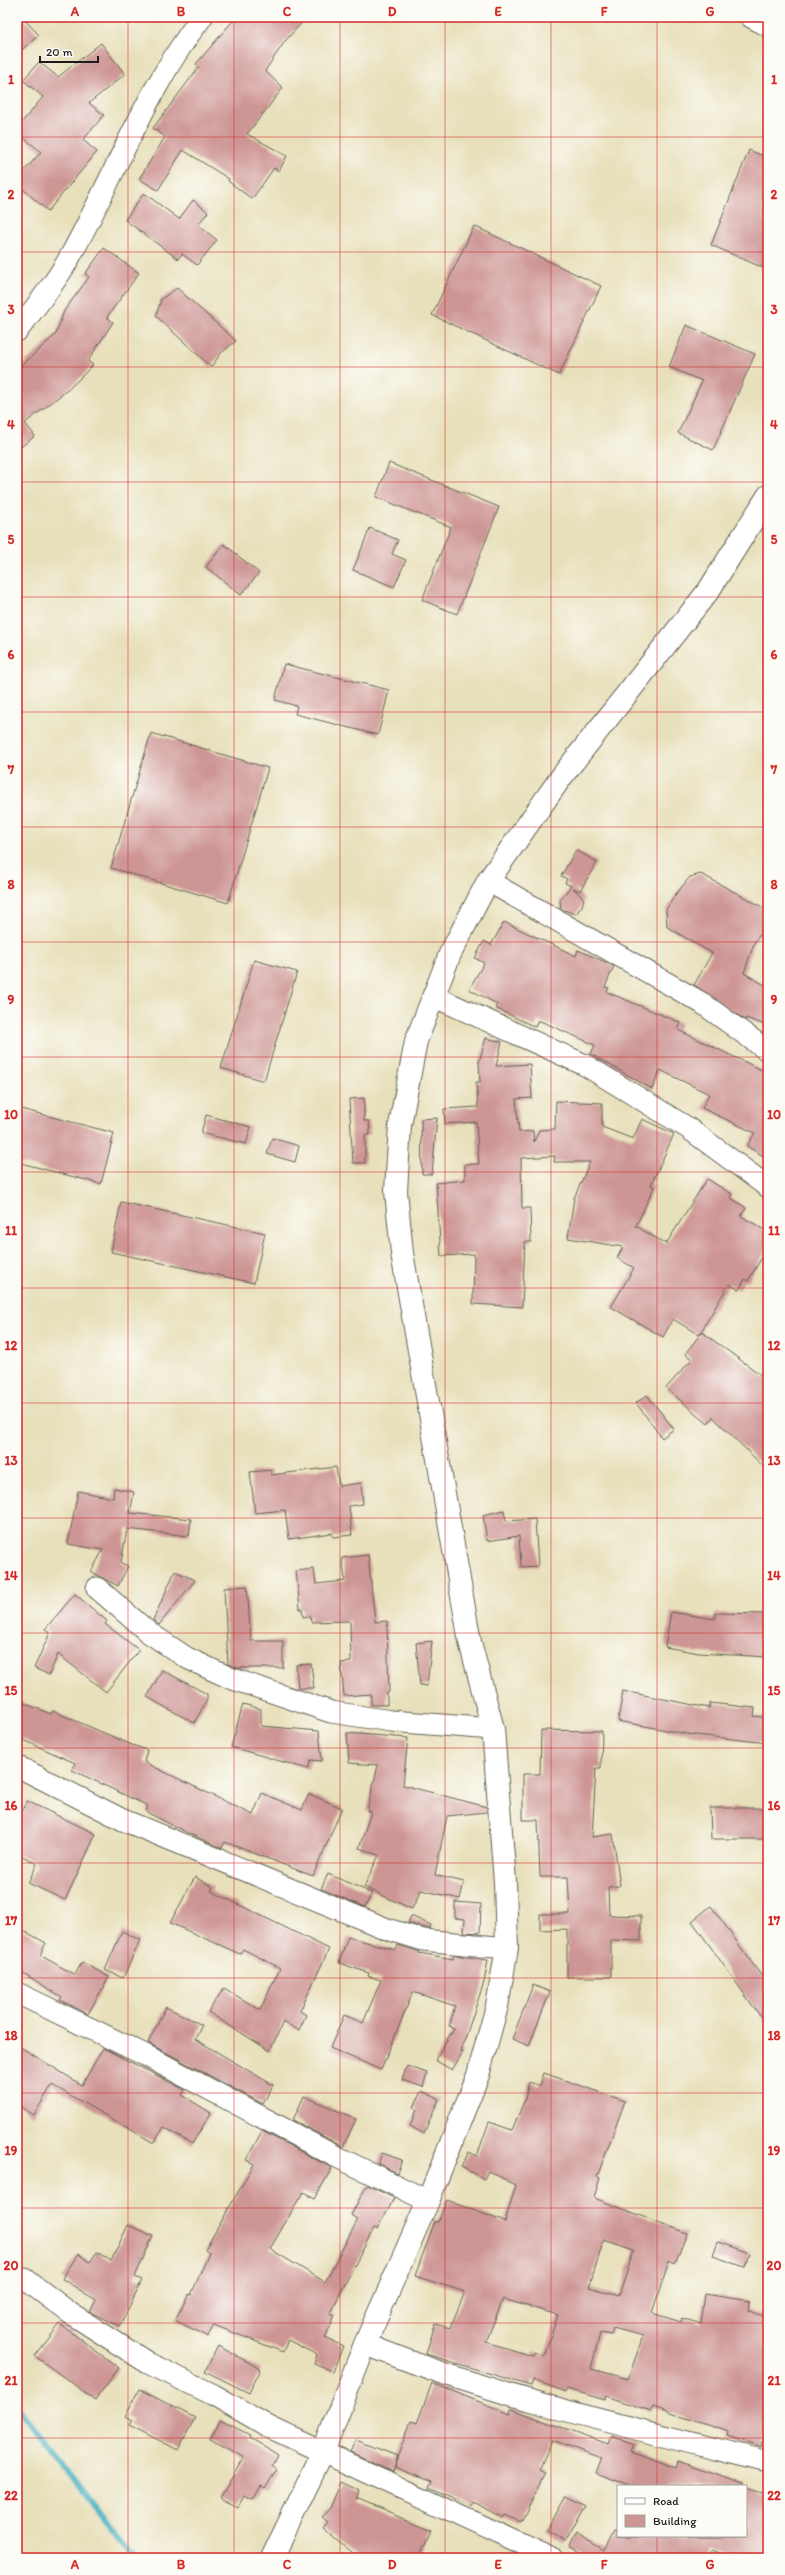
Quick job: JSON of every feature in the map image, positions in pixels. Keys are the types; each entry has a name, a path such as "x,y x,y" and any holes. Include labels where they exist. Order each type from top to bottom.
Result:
{"main road":[{"path":"272,2558 324,2450 365,2344 428,2201 478,2075 497,2006 507,1948 505,1882 493,1729 470,1642 402,1254 396,1191 400,1125 416,1041 450,954 488,881 562,776 708,590 768,496"}],"street":[{"path":"17,331 66,263 154,93 186,38 202,17"},
{"path":"751,17 768,26"},
{"path":"488,881 702,1003 768,1050"},
{"path":"433,996 585,1065 688,1128 768,1187"},
{"path":"97,1588 148,1632 188,1658 230,1678 331,1712 391,1721 493,1729"},
{"path":"17,1766 122,1820 387,1929 423,1940 507,1948"},
{"path":"17,1993 145,2055 329,2153 428,2201"},
{"path":"25,2279 70,2313 148,2363 214,2395 271,2428 324,2450 551,2558"},
{"path":"365,2344 422,2367 503,2394 768,2462"}],"building":[{"path":"17,17 22,17 39,35 17,54"},
{"path":"236,17 307,17 285,41 265,71 283,88 247,134 287,156 279,171 274,168 252,199 228,181 229,179 183,150 158,190 139,179 165,137 153,128 199,67 196,64"},
{"path":"101,43 125,74 89,103 104,115 83,140 97,152 48,211 17,184 17,179 41,152 17,132 17,128 43,97 23,80 39,62 58,77"},
{"path":"749,150 768,158 768,270 711,245"},
{"path":"144,193 179,219 193,200 208,212 198,225 217,240 197,265 182,254 178,259 125,220"},
{"path":"474,226 601,286 559,375 432,315"},
{"path":"104,248 139,273 107,317 113,322 88,361 93,365 70,388 25,423 35,436 17,450 17,370 56,334 64,311 89,277 85,274"},
{"path":"177,288 236,341 221,353 211,367 156,316 161,299"},
{"path":"686,325 755,354 713,450 678,433 702,381 669,367"},
{"path":"389,463 499,507 457,614 422,600 451,527 376,497"},
{"path":"370,528 398,540 392,554 406,560 394,587 353,570"},
{"path":"224,544 259,573 241,595 206,567"},
{"path":"284,664 389,690 378,735 295,714 297,706 275,700"},
{"path":"151,733 268,768 228,903 111,868"},
{"path":"576,850 597,862 580,891 573,888 584,899 582,906 576,914 561,909 560,900 571,886 565,883 567,879 561,876"},
{"path":"701,874 768,910 768,925 755,941 744,973 768,987 768,1026 746,1018 745,1020 694,985 712,953 667,927 666,910 675,895 690,877"},
{"path":"504,922 576,956 578,950 614,966 605,987 609,988 607,992 681,1023 678,1030 768,1073 768,1159 747,1146 755,1133 702,1108 709,1094 660,1070 652,1089 591,1054 595,1045 538,1020 535,1027 495,1008 497,1004 469,989 484,963 475,958 484,941 491,945"},
{"path":"254,960 297,972 264,1081 221,1068"},
{"path":"486,1038 502,1042 496,1066 530,1064 532,1098 516,1099 519,1132 533,1131 534,1142 539,1130 555,1129 556,1101 602,1103 602,1127 633,1139 642,1119 674,1134 651,1185 654,1187 636,1226 666,1244 707,1179 732,1194 730,1197 746,1208 741,1216 768,1232 768,1247 748,1281 745,1279 739,1290 729,1284 699,1335 673,1319 663,1337 611,1307 634,1268 617,1258 623,1247 568,1238 574,1198 590,1162 554,1162 555,1156 521,1158 522,1208 530,1208 531,1242 525,1242 522,1307 473,1304 474,1254 441,1256 436,1183 465,1180 465,1164 479,1164 476,1122 445,1124 444,1109 478,1107 476,1082 480,1082 479,1062"},
{"path":"364,1098 364,1121 369,1121 370,1135 365,1135 365,1163 353,1163 349,1099"},
{"path":"17,1108 114,1133 101,1184 17,1162"},
{"path":"206,1115 251,1127 246,1144 201,1133"},
{"path":"437,1118 432,1174 422,1174 421,1119"},
{"path":"272,1138 299,1146 295,1162 267,1154"},
{"path":"121,1202 265,1233 254,1283 111,1252"},
{"path":"702,1332 768,1380 768,1471 713,1417 708,1424 666,1388 692,1359 685,1354"},
{"path":"647,1395 674,1429 662,1438 636,1403"},
{"path":"336,1467 339,1486 361,1483 363,1504 349,1506 352,1535 333,1537 332,1533 289,1539 285,1510 255,1513 250,1472 271,1470 271,1475"},
{"path":"114,1488 134,1492 130,1513 191,1519 189,1536 127,1529 121,1563 128,1566 118,1586 91,1572 103,1550 68,1544 78,1491 113,1498"},
{"path":"504,1510 506,1521 535,1519 538,1566 521,1567 519,1536 487,1541 483,1515"},
{"path":"368,1555 375,1622 387,1621 389,1692 387,1693 387,1705 371,1705 371,1694 344,1696 341,1663 351,1662 350,1621 311,1622 310,1616 303,1617 302,1609 300,1609 296,1571 314,1569 316,1584 345,1581 342,1558"},
{"path":"175,1571 195,1580 159,1625 153,1620"},
{"path":"247,1586 251,1641 283,1641 283,1668 238,1668 228,1664 224,1588"},
{"path":"75,1594 107,1621 105,1624 139,1650 106,1692 58,1654 49,1675 34,1668 50,1633 45,1629"},
{"path":"671,1612 715,1619 715,1613 768,1614 768,1657 699,1653 665,1647"},
{"path":"432,1641 427,1686 420,1685 416,1643"},
{"path":"311,1664 314,1688 298,1688 296,1665"},
{"path":"162,1670 207,1694 207,1700 194,1723 147,1697"},
{"path":"623,1691 709,1708 710,1703 755,1708 754,1716 768,1718 768,1743 687,1734 618,1721"},
{"path":"17,1700 51,1714 53,1711 147,1750 144,1762 253,1815 262,1793 302,1810 309,1794 342,1808 313,1876 225,1842 222,1848 190,1834 146,1812 148,1806 72,1770 75,1763 17,1737"},
{"path":"243,1704 261,1709 261,1726 319,1731 322,1761 311,1760 308,1769 231,1747"},
{"path":"541,1730 602,1731 601,1768 596,1768 592,1837 613,1834 620,1886 608,1887 609,1915 641,1916 641,1941 611,1940 611,1977 567,1977 567,1929 540,1930 540,1914 570,1914 568,1877 540,1877 538,1820 523,1820 523,1774 540,1774"},
{"path":"347,1733 408,1738 403,1785 487,1807 487,1812 447,1816 435,1875 464,1882 460,1899 421,1890 412,1909 364,1887 379,1855 359,1848 371,1812 367,1811 378,1765 349,1763"},
{"path":"27,1801 96,1834 65,1900 28,1883 37,1864 17,1853 17,1820"},
{"path":"710,1808 768,1808 768,1839 711,1839"},
{"path":"328,1874 372,1893 365,1907 321,1889"},
{"path":"195,1877 213,1887 211,1891 329,1949 300,2011 306,2015 299,2030 283,2022 270,2051 208,2012 224,1988 260,2010 280,1968 243,1949 240,1954 170,1923"},
{"path":"455,1902 481,1904 480,1933 464,1932 465,1919 455,1918"},
{"path":"711,1906 768,1985 768,2027 692,1921"},
{"path":"411,1916 431,1925 430,1929 408,1923"},
{"path":"17,1927 46,1943 40,1955 75,1975 82,1962 109,1977 88,2014 60,2000 62,1997 17,1969"},
{"path":"122,1931 140,1940 123,1978 105,1970"},
{"path":"348,1937 396,1950 398,1945 420,1952 419,1953 453,1959 454,1955 488,1960 484,1982 461,2051 463,2052 452,2070 435,2060 454,2028 449,2026 455,2006 413,1992 381,2070 330,2048 344,2015 363,2023 381,1980 368,1976 369,1973 339,1963"},
{"path":"533,1985 550,1992 529,2046 512,2039"},
{"path":"166,2007 202,2025 195,2039 273,2085 263,2104 148,2043"},
{"path":"17,2045 82,2085 103,2048 185,2090 182,2095 211,2113 192,2144 164,2127 154,2143 52,2085 34,2115 17,2105"},
{"path":"407,2066 427,2073 423,2087 402,2080"},
{"path":"544,2073 625,2101 597,2177 600,2178 594,2198 687,2233 675,2264 669,2261 652,2313 681,2322 682,2318 701,2324 705,2294 749,2301 748,2310 768,2318 768,2439 764,2437 762,2447 727,2436 728,2432 653,2407 651,2411 606,2396 605,2400 567,2389 566,2392 533,2380 531,2386 426,2354 435,2324 450,2328 465,2292 415,2276 435,2221 438,2222 447,2200 505,2222 516,2185 488,2171 484,2179 461,2167 469,2152 477,2156 489,2122 512,2130 525,2099 529,2082 540,2086","holes":["604,2240 634,2250 619,2296 589,2287","503,2299 558,2315 544,2356 534,2352 533,2356 486,2342","613,2328 643,2336 628,2379 591,2369 600,2333 611,2335"]},
{"path":"421,2091 439,2099 424,2134 410,2126 417,2109 414,2107"},
{"path":"304,2096 356,2119 343,2147 293,2120"},
{"path":"262,2131 332,2168 315,2198 303,2192 270,2249 325,2282 358,2219 351,2215 367,2185 394,2198 377,2229 374,2228 330,2313 335,2315 325,2338 343,2346 333,2371 314,2364 317,2355 288,2340 283,2352 214,2325 208,2337 175,2320 189,2294 191,2295 209,2253 205,2250 254,2164 246,2160"},
{"path":"382,2153 402,2160 397,2173 378,2164"},
{"path":"128,2225 153,2236 135,2277 142,2280 120,2326 90,2312 96,2300 62,2279 78,2254 90,2262 97,2252 111,2261"},
{"path":"718,2242 749,2253 745,2267 713,2256"},
{"path":"60,2324 119,2368 95,2400 35,2356"},
{"path":"218,2346 261,2369 249,2393 205,2371"},
{"path":"432,2383 510,2414 511,2409 608,2444 611,2436 635,2445 632,2451 676,2468 678,2461 744,2483 744,2485 626,2485 596,2474 602,2458 552,2440 539,2470 545,2473 521,2522 504,2515 503,2517 475,2502 473,2506 429,2487 432,2481 394,2466 411,2421 417,2423"},
{"path":"139,2389 195,2418 178,2450 129,2425 132,2420 125,2416"},
{"path":"220,2420 250,2435 249,2437 278,2455 272,2465 277,2469 265,2489 261,2486 253,2500 244,2496 238,2507 220,2498 244,2457 210,2439"},
{"path":"356,2440 397,2456 392,2471 350,2452"},
{"path":"341,2482 360,2491 356,2499 430,2530 418,2558 359,2558 323,2528 328,2522 322,2517 330,2508"},
{"path":"747,2487 768,2494 768,2558 734,2558 711,2549 707,2558 588,2558 569,2547 576,2533 605,2550 615,2530 617,2531 617,2537 747,2537"},
{"path":"567,2495 585,2505 565,2542 547,2531"}],"waterway":[{"path":"17,2407 135,2558"}]}
